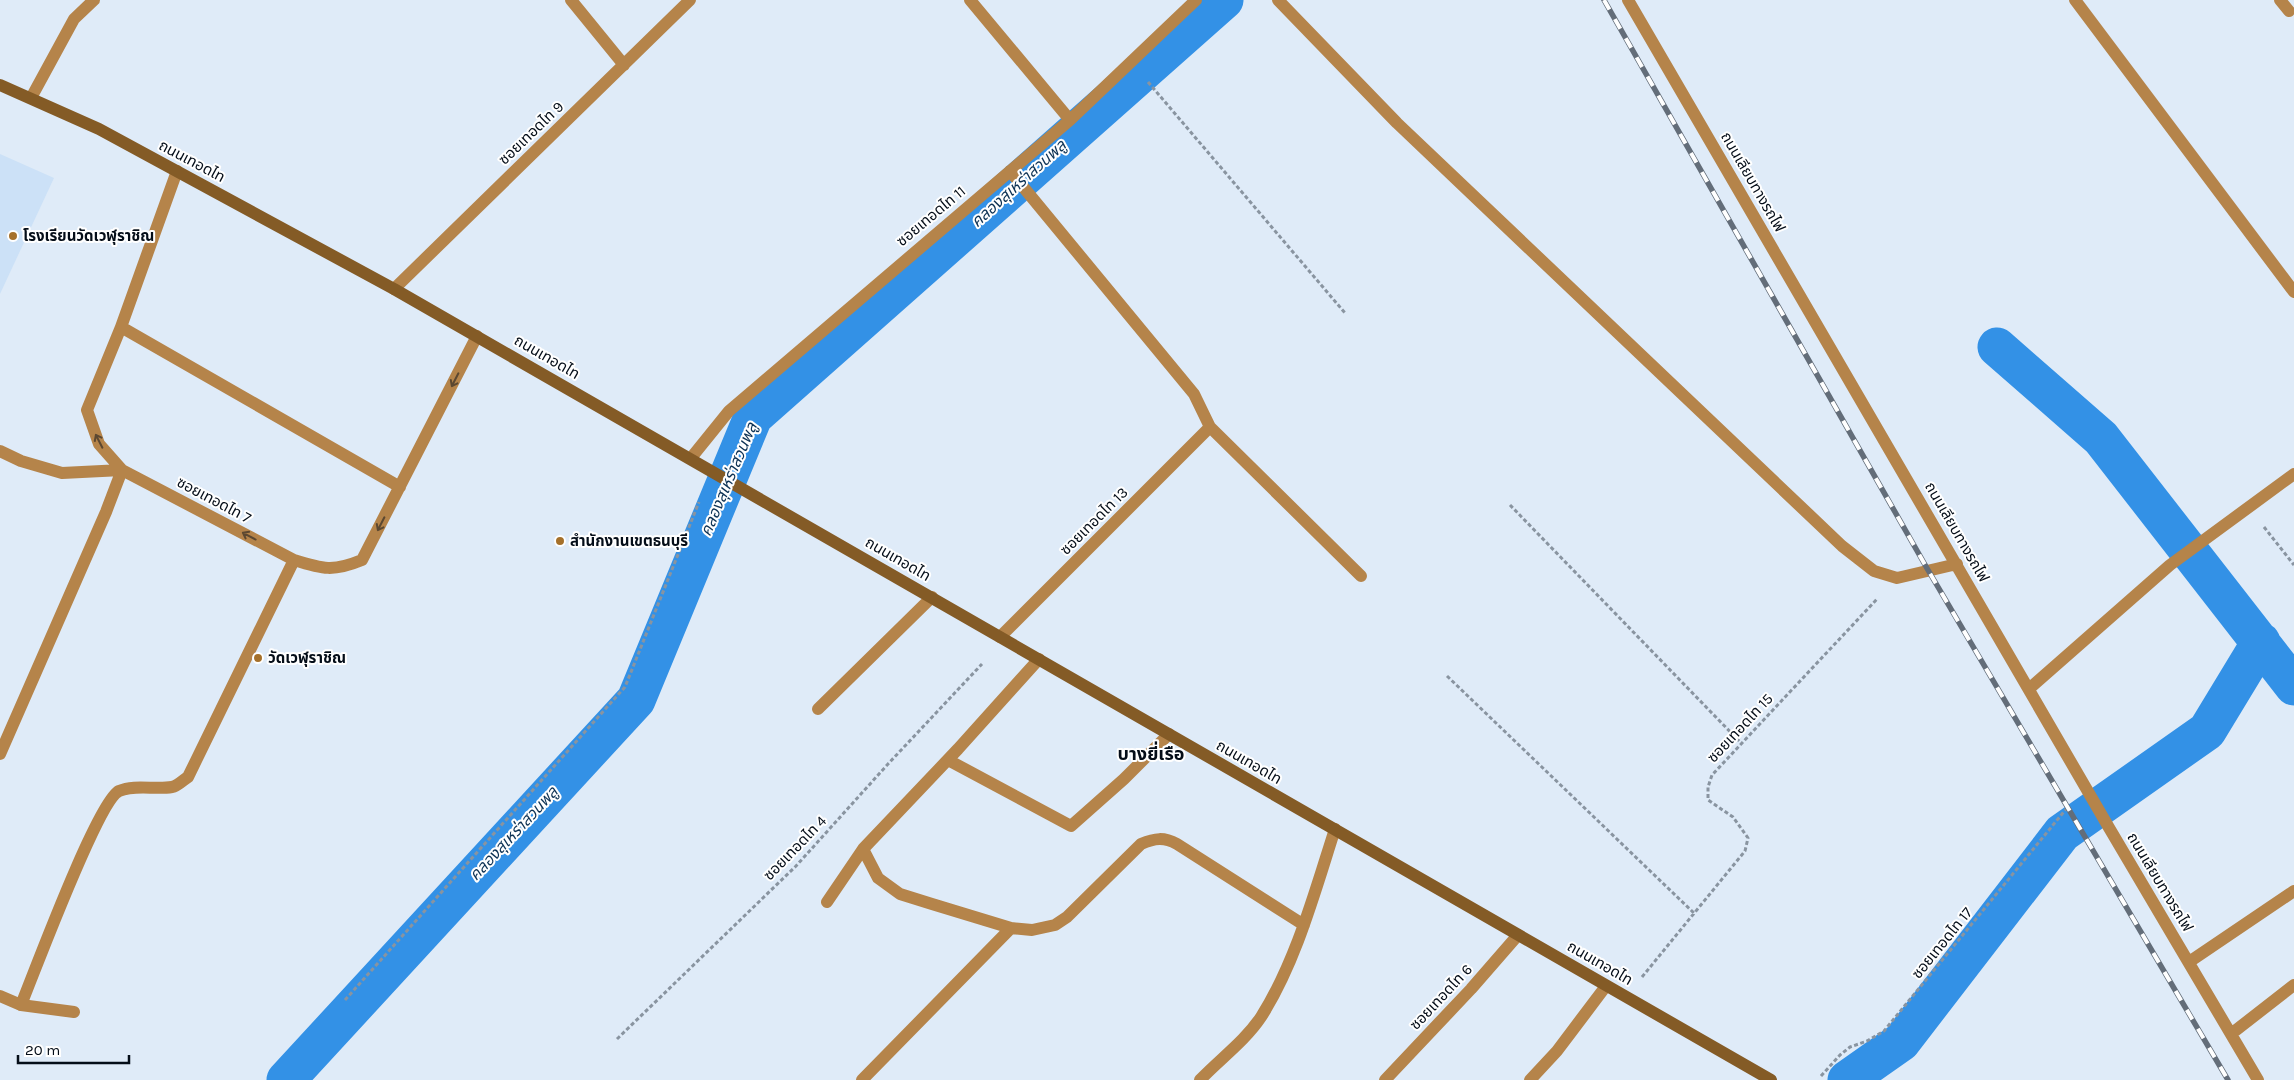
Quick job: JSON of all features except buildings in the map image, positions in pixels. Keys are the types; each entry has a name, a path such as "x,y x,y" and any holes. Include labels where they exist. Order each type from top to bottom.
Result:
{"main road":[{"name":"ถนนเทอดไท","path":"0,84 99,129 394,289 1771,1080"}],"street":[{"path":"31,98 74,19 94,0"},
{"path":"571,0 624,65"},
{"name":"ซอยเทอดไท 9","path":"394,289 690,0"},
{"path":"970,0 1070,120"},
{"name":"ซอยเทอดไท 11","path":"690,458 729,411 1070,120 1196,0"},
{"path":"1278,0 1396,123 1842,546 1874,571 1897,578 1957,564"},
{"name":"ถนนเลียบทางรถไฟ","path":"1628,0 2030,688 2108,826 2258,1080"},
{"path":"2075,0 2294,292"},
{"path":"2280,0 2289,11"},
{"name":"ซอยเทอดไท 7","path":"177,171 121,327 87,410 98,444 122,470 294,560 322,568 343,568 362,560 477,336"},
{"path":"1010,171 1194,394 1210,427 1361,576"},
{"path":"121,327 400,487"},
{"name":"ซอยเทอดไท 13","path":"1000,637 1210,427"},
{"path":"0,451 29,464 62,473 122,470 106,512 0,754"},
{"path":"2030,688 2170,565 2294,474"},
{"path":"21,1005 88,842 105,806 118,791 136,788 174,787 188,777 294,560"},
{"path":"818,709 932,597"},
{"path":"827,902 863,849 948,760 1039,659"},
{"path":"948,760 1070,826 1124,779 1169,734"},
{"path":"1200,1080 1260,1018 1280,981 1304,925 1335,829"},
{"path":"863,849 878,878 900,894 1011,928 1032,930 1055,925 1067,917 1141,844 1165,838 1304,925"},
{"path":"2189,962 2294,891"},
{"path":"862,1080 1011,928"},
{"name":"ซอยเทอดไท 6","path":"1385,1080 1471,989 1518,935"},
{"path":"2231,1034 2294,985"},
{"path":"1530,1080 1557,1052 1606,986"},
{"path":"0,996 21,1005 74,1012"}],"path":[{"path":"1132,63 1345,313"},
{"path":"345,1000 625,687 699,502"},
{"path":"1510,505 1742,744"},
{"path":"2248,507 2294,566"},
{"name":"ซอยเทอดไท 15","path":"1626,997 1745,851 1748,838 1733,816 1708,800 1708,787 1712,775 1897,578"},
{"name":"ซอยเทอดไท 4","path":"617,1039 796,866 982,664"},
{"path":"1447,676 1695,914"},
{"name":"ซอยเทอดไท 17","path":"1821,1076 1850,1047 1867,1041 1884,1031 2067,808"}],"shaded area":[{"name":"โรงเรียนวัดเวฬุราชิณ","path":"0,154 54,178 0,294"}],"waterway":[{"name":"คลองสุเหร่าสวนพลู","path":"286,1080 636,700 753,417 1224,0"},
{"path":"1997,347 2101,438 2294,686"},
{"path":"1847,1080 1901,1042 2062,833 2207,731 2261,642"}],"railway":[{"path":"1604,0 1928,570 2228,1080"}],"place":[{"name":"โรงเรียนวัดเวฬุราชิณ","path":"13,236"},
{"name":"สำนักงานเขตธนบุรี","path":"560,541"},
{"name":"วัดเวฬุราชิณ","path":"258,658"}],"district":[{"name":"บางยี่เรือ","path":"1151,754"}]}
